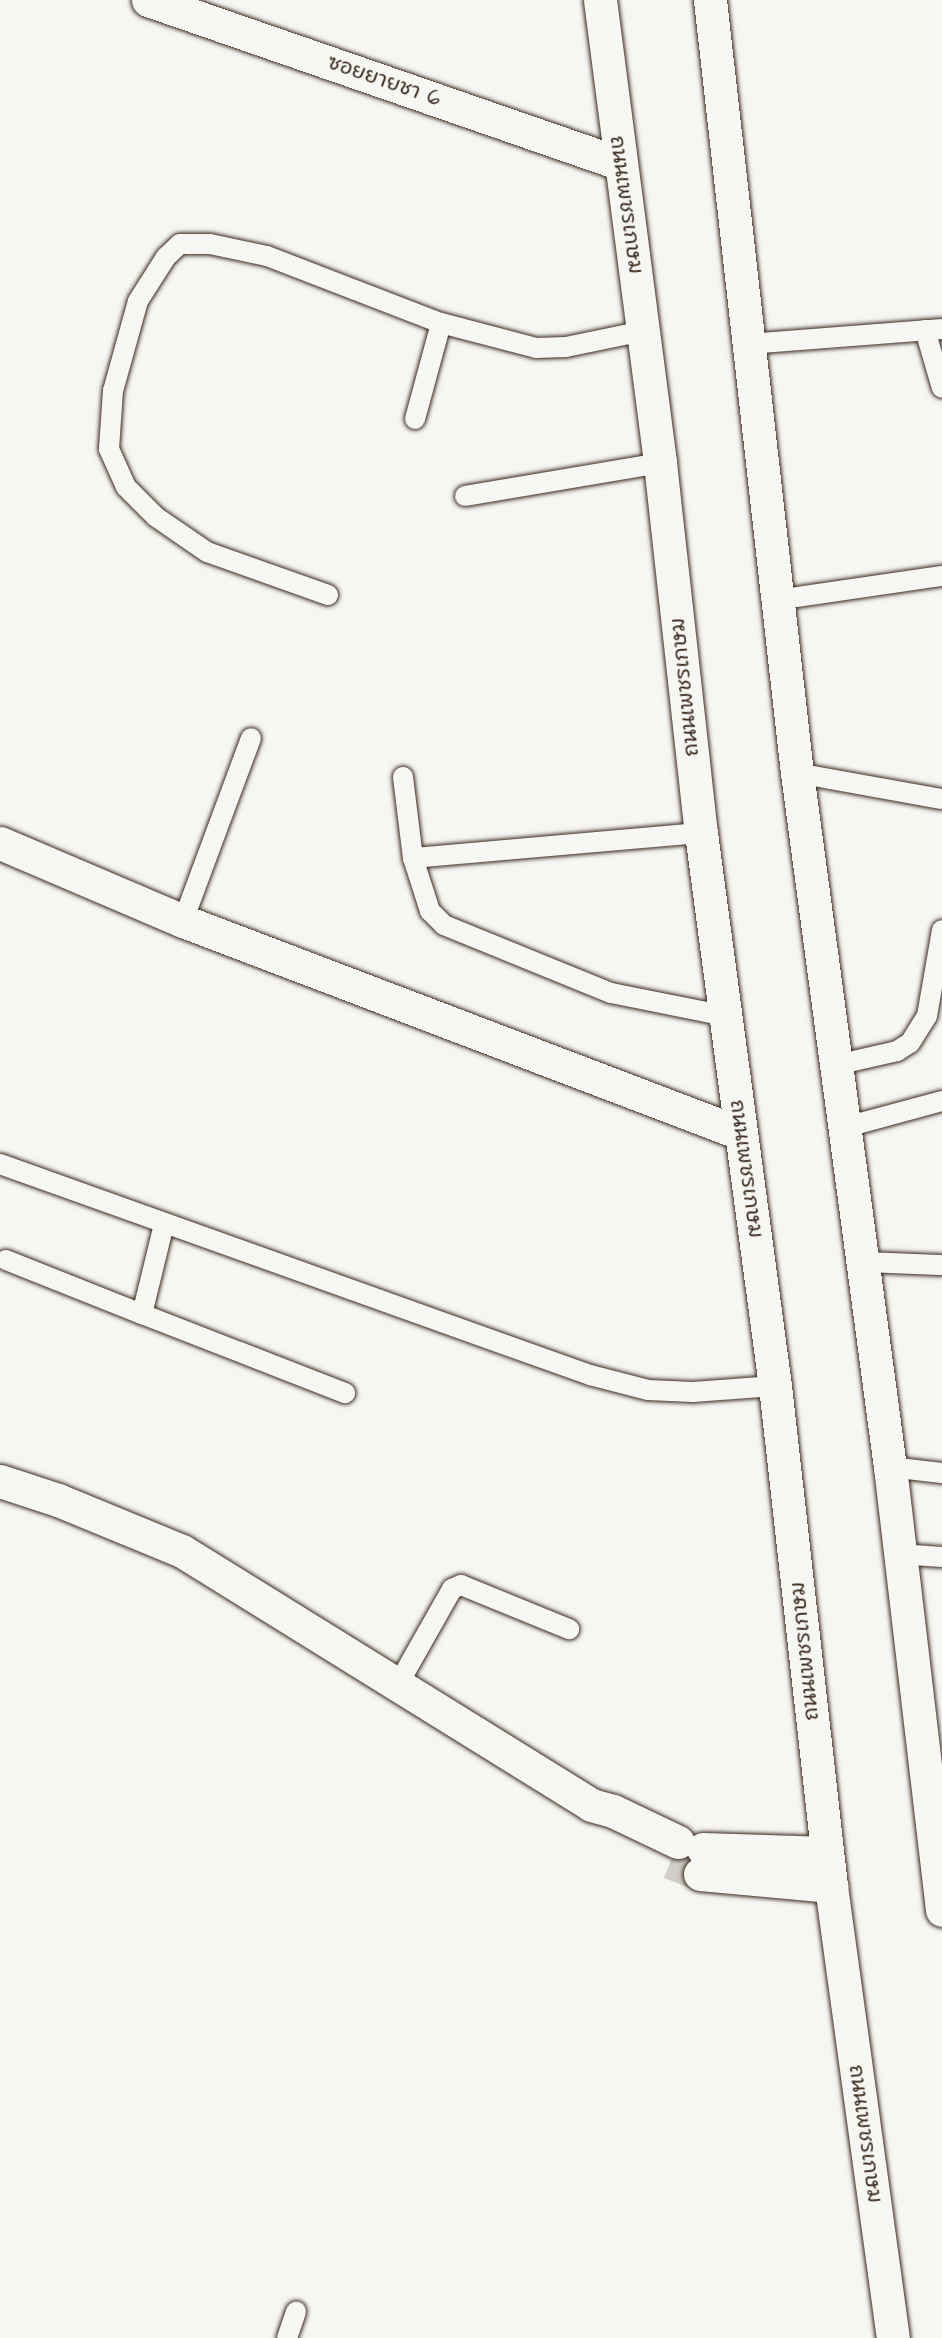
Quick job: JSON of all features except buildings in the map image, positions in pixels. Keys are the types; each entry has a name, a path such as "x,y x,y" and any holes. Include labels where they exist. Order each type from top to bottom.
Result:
{"main road":[{"name":"ซอยยายชา 6","path":"148,0 620,163"},
{"name":"ถนนเพชรเกษม","path":"600,0 660,463 701,833 776,1386 831,1886 893,2338"},
{"path":"711,0 797,772 846,1127 899,1554 935,1802 942,1910"},
{"path":"0,843 183,921 740,1133"},
{"path":"0,1481 58,1500 182,1551 396,1688 591,1805 613,1811 688,1857 831,1886"},
{"path":"688,1857 828,1853"}],"lane":[{"path":"328,595 207,552 156,517 126,487 109,449 113,392 138,301 166,257 180,244 210,244 267,256 441,323 536,348 566,347 643,331"},
{"path":"415,419 441,323"},
{"path":"748,344 933,330 942,388"},
{"path":"465,496 660,463"},
{"path":"777,600 942,576"},
{"path":"183,921 251,738"},
{"path":"797,772 942,799"},
{"path":"403,777 413,858 430,911 462,934 611,993 726,1016"},
{"path":"413,858 701,833"},
{"path":"836,1065 897,1051 910,1043 927,1016 942,930"},
{"path":"846,1127 942,1101"},
{"path":"0,1164 590,1375 648,1390 693,1392 776,1386"},
{"path":"142,1314 164,1224"},
{"path":"6,1260 345,1393"},
{"path":"863,1262 942,1265"},
{"path":"890,1467 942,1473"},
{"path":"899,1554 942,1557"},
{"path":"396,1688 452,1589 461,1585 569,1629"},
{"path":"287,2338 296,2312"}],"tunnel":[{"path":"670,1862 700,1874"}]}
